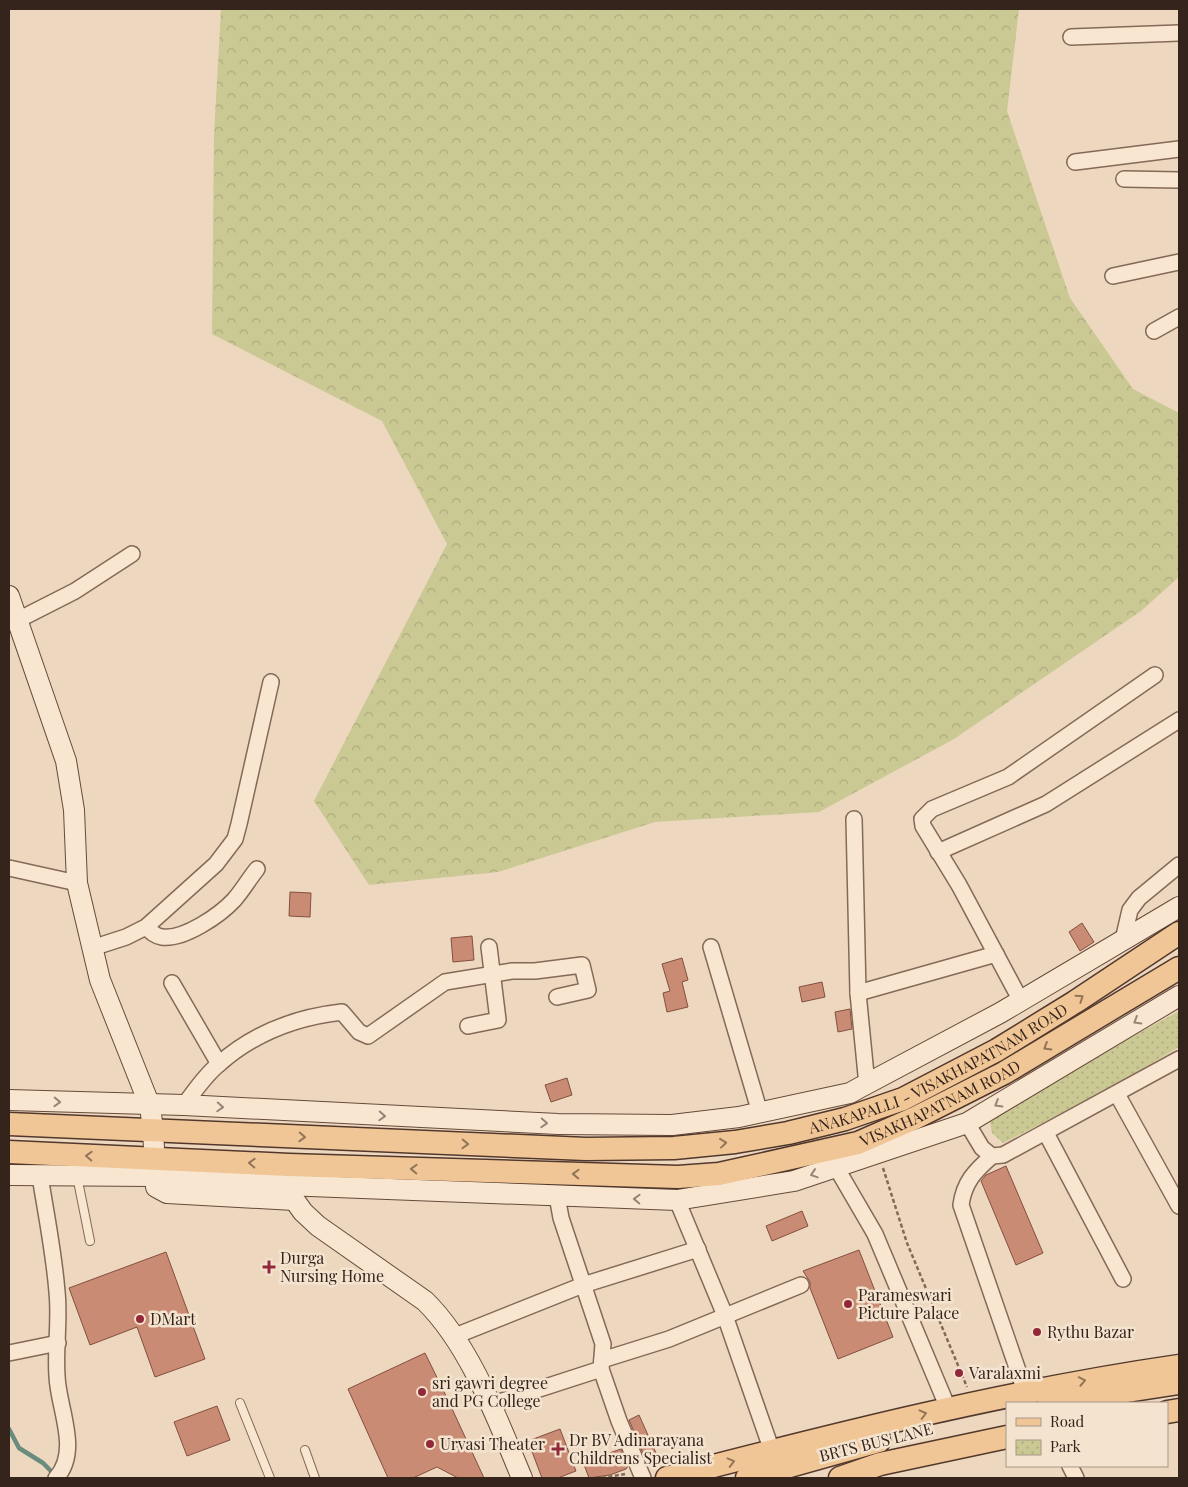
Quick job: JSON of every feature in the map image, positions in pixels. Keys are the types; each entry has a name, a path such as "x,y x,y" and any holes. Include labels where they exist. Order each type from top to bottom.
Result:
{"main road":[{"name":"ANAKAPALLI - VISAKHAPATNAM ROAD","path":"9,1124 586,1149 674,1148 735,1142 788,1133 845,1119 903,1099 997,1050 1075,1002 1179,933"},
{"name":"VISAKHAPATNAM ROAD","path":"9,1152 155,1168 678,1178 729,1172 858,1143 915,1118 1004,1073 1179,968"},
{"path":"667,1478 948,1408 1103,1377 1179,1366"},
{"path":"1056,1402 1179,1383"},
{"name":"BRTS BUS LANE","path":"747,1478 885,1439 1006,1411"},
{"path":"840,1478 883,1471 1006,1437"}],"street":[{"path":"1071,37 1179,32"},
{"path":"1076,162 1179,149"},
{"path":"1124,179 1179,180"},
{"path":"1113,276 1179,262"},
{"path":"1154,331 1179,317"},
{"path":"18,620 75,591 132,554"},
{"path":"9,596 66,761 74,810 77,883 100,980 150,1106 155,1168"},
{"path":"1021,1001 960,885 923,826 922,819 926,813 1008,777 1155,675"},
{"path":"92,948 126,937 146,927 216,864 235,839 271,682"},
{"path":"938,852 1046,804 1179,720"},
{"path":"854,819 858,993 866,1085"},
{"path":"1123,940 1130,910 1139,898 1179,865"},
{"path":"9,868 77,883"},
{"path":"146,927 154,934 163,937 175,936 214,918 234,900 257,868"},
{"path":"9,1100 150,1106 184,1105 558,1124 672,1124 760,1113 850,1093 1021,1001 1179,907"},
{"path":"468,1026 498,1020 489,947"},
{"path":"711,947 760,1113"},
{"path":"858,993 996,954"},
{"path":"184,1105 219,1064 260,1035 284,1024 342,1012 359,1032 368,1036 439,985 492,974 582,965 588,990 557,997"},
{"path":"172,983 219,1064"},
{"path":"9,1176 77,1176 155,1168 289,1192 557,1196 677,1200 794,1181 967,1123 1179,996"},
{"path":"1026,1391 961,1205 963,1190 972,1173 992,1156 1003,1155 1046,1134 1179,1059"},
{"path":"1117,1094 1179,1206"},
{"path":"967,1123 982,1148 992,1156"},
{"path":"672,1124 674,1148"},
{"path":"1046,1134 1123,1279"},
{"path":"836,1168 875,1234 948,1408"},
{"path":"40,1176 58,1294 57,1376 67,1435 66,1460 59,1475"},
{"path":"289,1192 303,1212 318,1226 425,1301 440,1315 455,1336 490,1405 522,1478"},
{"path":"557,1196 561,1218 602,1344 602,1364 619,1421 642,1478"},
{"path":"677,1200 726,1318 772,1451"},
{"path":"455,1336 583,1285 698,1249"},
{"path":"490,1405 726,1318 801,1285"},
{"path":"9,1353 58,1343"}],"lane":[{"path":"77,1176 90,1241"},
{"path":"240,1403 270,1478"},
{"path":"305,1450 314,1478"}],"path":[{"path":"881,1164 907,1243 941,1322 971,1403"}],"green space":[{"path":"221,9 1019,9 1007,111 1070,298 1133,389 1179,413 1179,577 1141,611 954,739 819,812 655,822 498,872 369,885 314,801 447,544 382,421 212,334 214,135"},
{"path":"1179,1011 1179,1047 1096,1096 1003,1143 992,1133 989,1116"}],"building":[{"path":"290,892 311,893 310,917 289,916"},
{"path":"1082,923 1094,942 1080,951 1069,932"},
{"path":"472,936 474,960 453,962 451,938"},
{"path":"682,958 688,980 682,982 688,1007 667,1012 663,993 670,991 662,964"},
{"path":"822,982 825,997 802,1002 799,987"},
{"path":"850,1009 852,1029 838,1032 835,1012"},
{"path":"567,1078 572,1095 551,1102 545,1085"},
{"path":"1006,1166 1043,1253 1016,1265 981,1181 986,1175"},
{"path":"802,1211 808,1226 772,1241 766,1226"},
{"name":"Parameswari Picture Palace","path":"859,1250 893,1337 838,1359 810,1288 810,1282 803,1271"},
{"path":"166,1252 205,1359 155,1377 137,1327 90,1345 69,1288"},
{"path":"425,1353 484,1478 458,1478 437,1467 413,1478 388,1478 348,1389"},
{"path":"217,1406 230,1440 187,1456 174,1422"},
{"path":"639,1415 656,1453 645,1458 629,1420"},
{"path":"560,1429 576,1471 558,1478 542,1478 528,1441"},
{"path":"621,1449 628,1466 626,1469 610,1475 589,1478 583,1462"}],"waterway":[{"path":"9,1429 19,1448 43,1463 54,1474"}],"place":[{"name":"Durga Nursing Home","path":"269,1267"},
{"name":"Parameswari Picture Palace","path":"848,1304"},
{"name":"DMart","path":"140,1319"},
{"name":"Rythu Bazar","path":"1037,1332"},
{"name":"Varalaxmi","path":"959,1373"},
{"name":"sri gawri degree and PG College","path":"422,1392"},
{"name":"Urvasi Theater","path":"430,1444"},
{"name":"Dr BV Adinarayana Childrens Specialist","path":"558,1449"}]}
